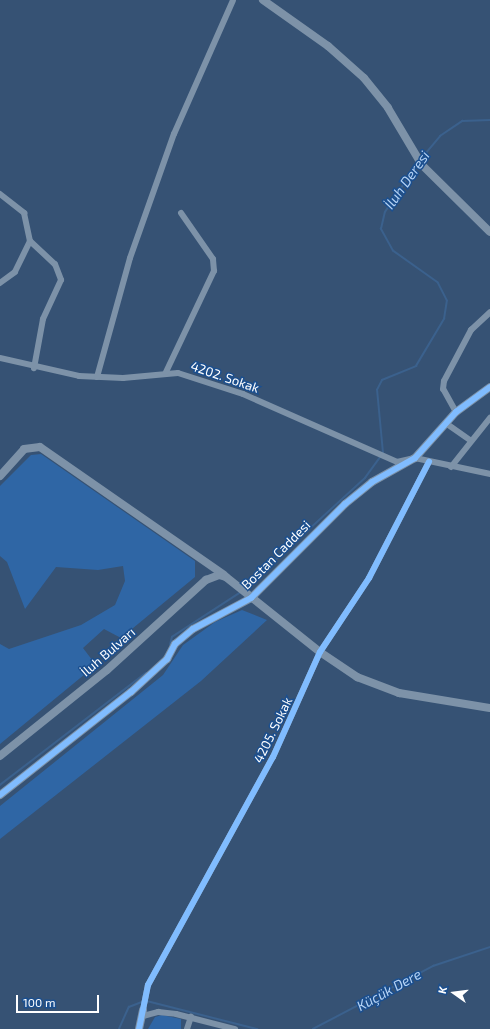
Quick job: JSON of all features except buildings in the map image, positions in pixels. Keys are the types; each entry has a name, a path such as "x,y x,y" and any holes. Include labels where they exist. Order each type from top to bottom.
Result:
{"street":[{"path":"96,377 130,258 172,142 233,0"},
{"path":"263,0 328,46 364,78 388,108 414,155 422,165 490,232"},
{"path":"0,194 24,213 30,241 55,264 61,280 43,319 34,368"},
{"path":"166,372 214,271 213,259 181,213"},
{"path":"0,283 15,272 30,241"},
{"path":"456,412 443,389 444,381 471,330 490,312"},
{"name":"4202. Sokak","path":"0,358 34,368 96,377 166,372 198,378 243,394 397,462 415,458"},
{"name":"Bostan Caddesi","path":"0,795 131,692 167,659 175,644 193,629 249,597 345,504 372,482 415,458 447,424 456,412 490,387"},
{"path":"451,467 490,418"},
{"path":"447,424 471,442"},
{"path":"0,476 24,450 40,447 229,579 249,597 320,652 357,677 384,689 490,708"},
{"path":"415,458 451,467 490,474"},
{"name":"4205. Sokak","path":"143,1013 148,985 273,757 320,652 368,578 429,462"},
{"name":"İluh Bulvarı","path":"0,756 107,670 206,580 219,575 229,579"},
{"path":"139,1029 143,1013 158,1012 191,1017 234,1029"},
{"path":"187,1029 191,1017"}],"shaded area":[{"path":"41,454 195,561 195,577 121,638 104,629 83,648 96,665 0,744 0,644 9,649 81,625 115,605 125,581 123,566 98,570 56,567 25,609 7,562 0,556 0,486 31,455"},
{"path":"242,610 267,620 201,681 0,839 0,806 163,675 183,645 215,622"},
{"path":"162,1015 181,1019 181,1029 148,1029 155,1017"}],"waterway":[{"name":"İluh Deresi","path":"421,159 440,136 462,121 490,120"},
{"name":"İluh Deresi","path":"383,453 377,390 382,380 416,366 444,319 447,301 438,283 393,251 381,229 385,212 418,163"},
{"name":"İluh Deresi","path":"245,588 365,478 381,456"},
{"name":"İluh Deresi","path":"170,645 172,637 241,592"},
{"name":"İluh Deresi","path":"0,785 146,673"},
{"name":"Küçük Dere","path":"313,1029 433,966 490,947"},
{"name":"Küçük Dere","path":"147,1001 257,1029"},
{"name":"Küçük Dere","path":"119,1029 129,1007 142,1002"}],"cycle path":[{"path":"0,795 131,692 167,659 175,644 193,629 251,598 345,504 372,482 415,458 456,412 490,387"},
{"path":"139,1029 148,985 273,757 320,652 369,578 429,462"}]}
